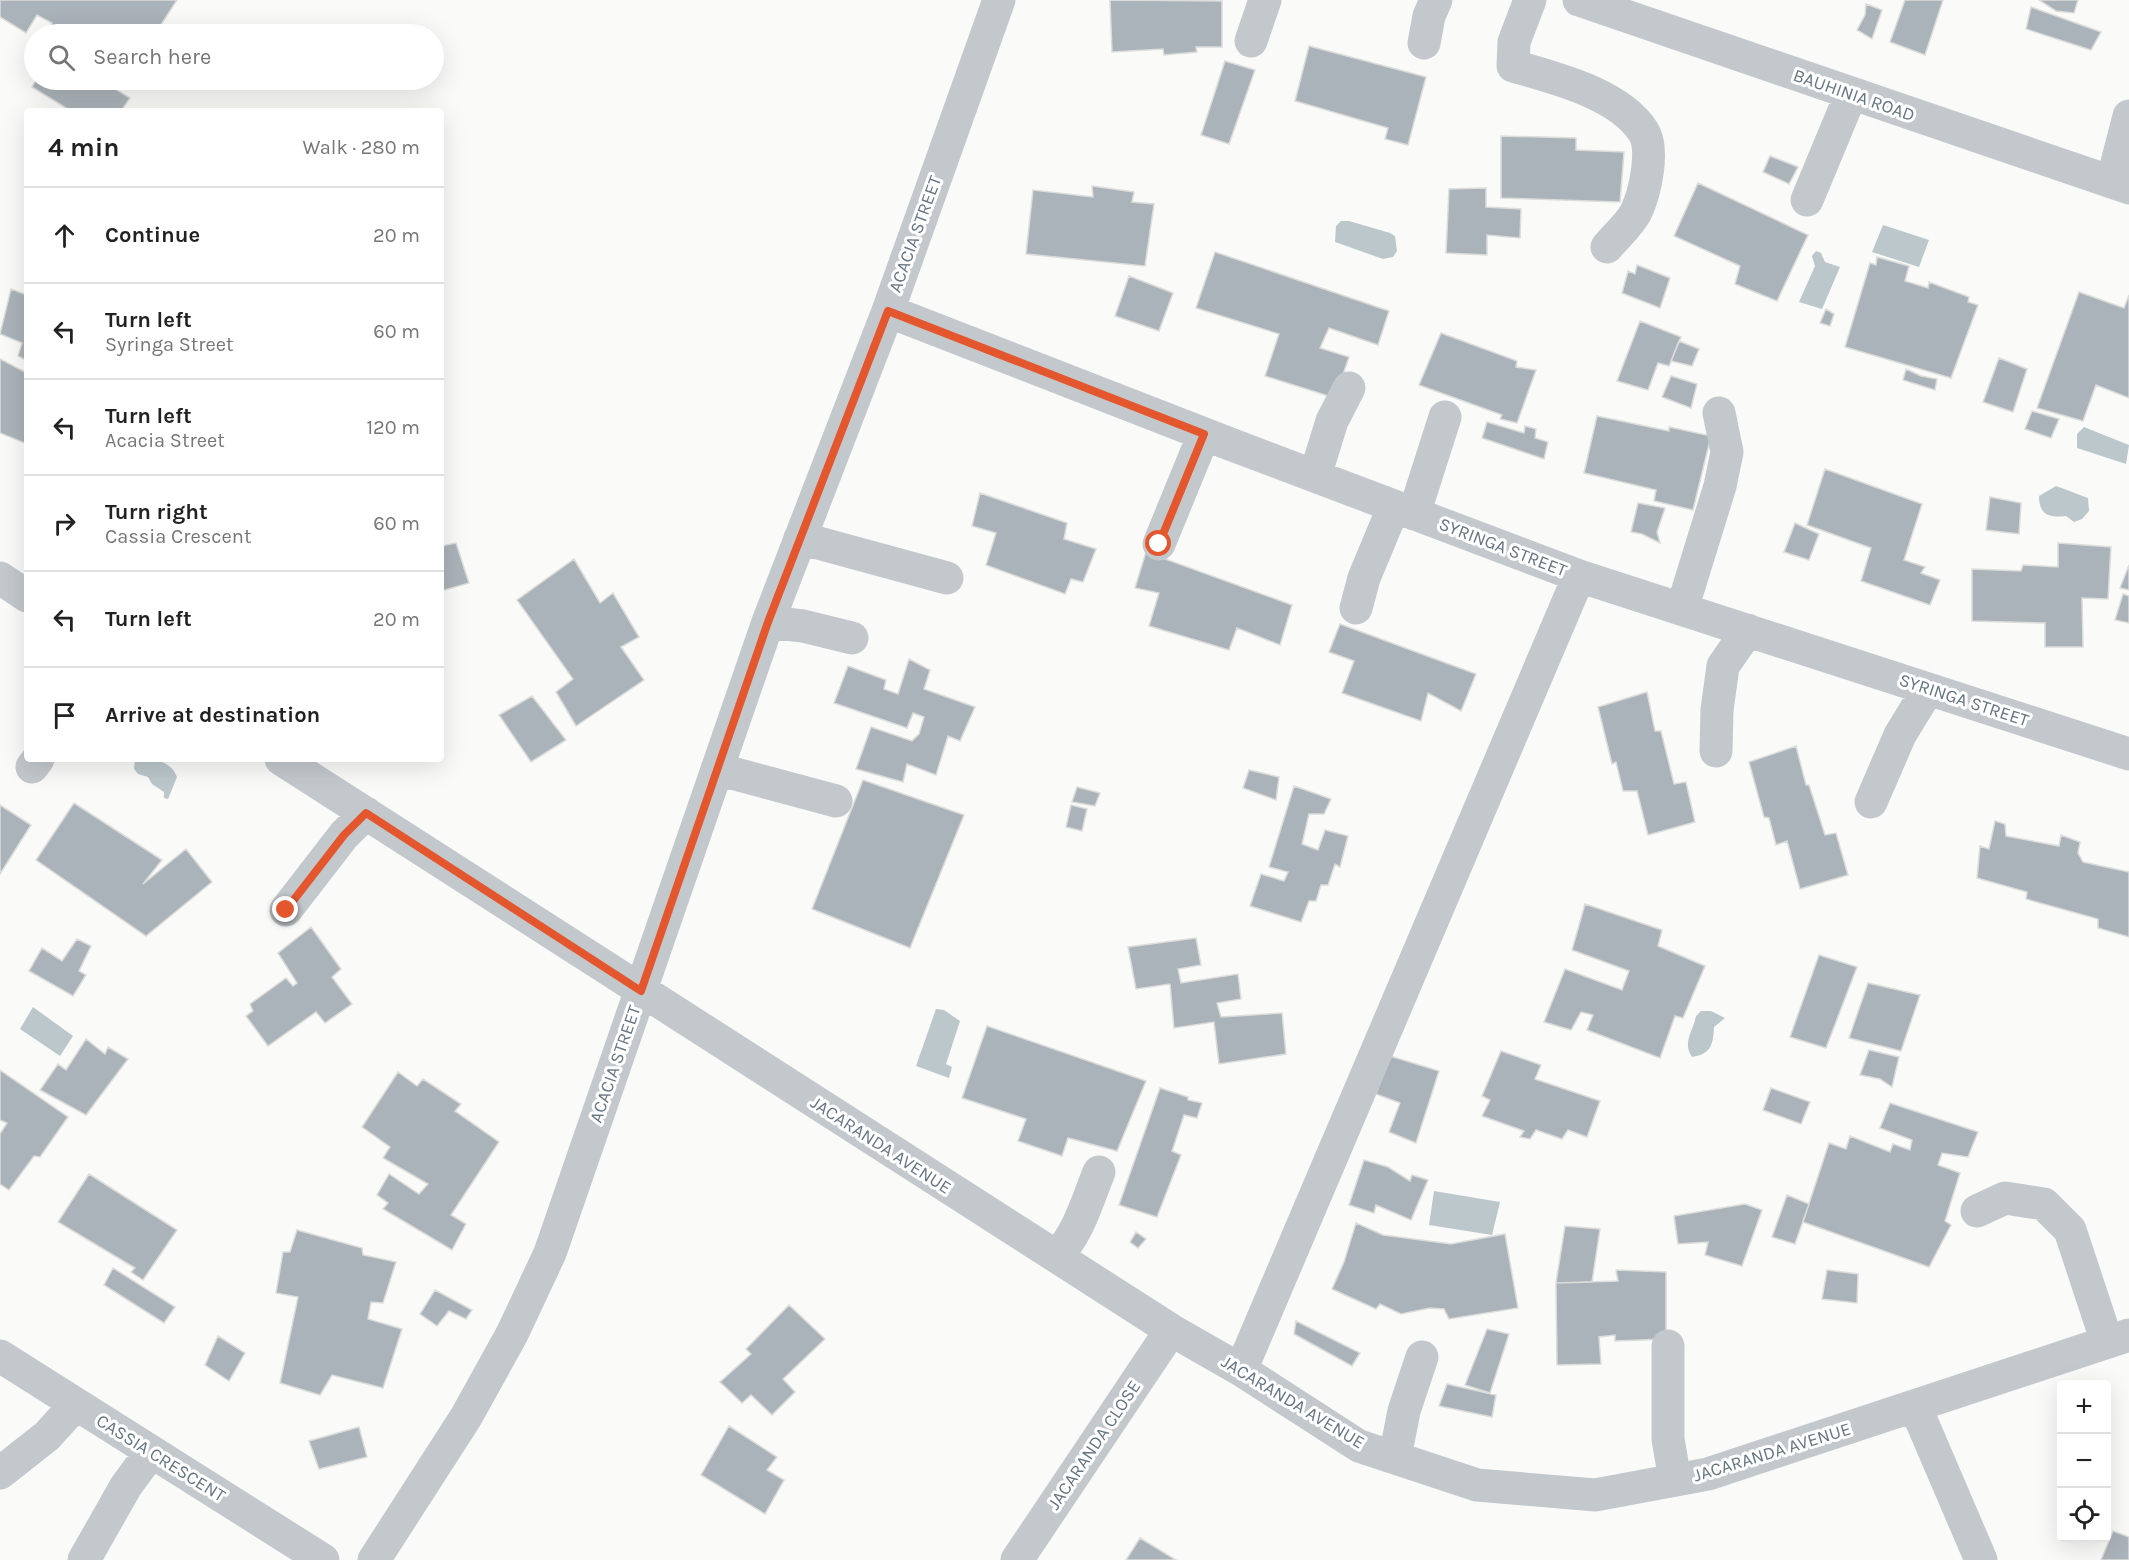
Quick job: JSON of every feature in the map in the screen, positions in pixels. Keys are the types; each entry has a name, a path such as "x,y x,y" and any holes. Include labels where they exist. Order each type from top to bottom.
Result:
{"street":[{"name":"ACACIA STREET","path":"374,1560 466,1417 517,1324 550,1253 768,622 888,311 999,0"},
{"path":"1251,41 1265,0"},
{"path":"1424,43 1429,16 1436,0"},
{"path":"1530,0 1514,42 1513,66 1569,84 1613,103 1644,132 1649,174 1636,213 1607,247"},
{"name":"BAUHINIA ROAD","path":"1579,0 1631,9 1851,94 2120,185"},
{"path":"1807,200 1851,94"},
{"path":"2120,185 2129,116"},
{"name":"SYRINGA STREET","path":"888,311 1578,576 2129,754"},
{"path":"1315,476 1332,421 1349,388"},
{"path":"1682,609 1720,486 1727,452 1719,413"},
{"path":"1356,608 1364,578 1404,510 1444,417"},
{"path":"1159,544 1204,434"},
{"path":"800,538 947,578"},
{"path":"1241,1370 1578,576"},
{"path":"0,578 24,594"},
{"path":"768,622 803,626 852,638"},
{"path":"1716,751 1717,710 1723,666 1748,630"},
{"path":"1871,802 1900,735 1928,689"},
{"path":"286,762 641,991"},
{"path":"717,769 836,801"},
{"path":"286,910 344,835 366,813"},
{"name":"JACARANDA AVENUE","path":"641,991 1171,1330 1241,1370 1359,1446 1477,1485 1595,1495 1708,1474 2118,1338"},
{"path":"1056,1256 1064,1248 1074,1231 1099,1172"},
{"path":"1977,1211 2006,1198 2044,1204 2070,1230 2118,1338"},
{"name":"JACARANDA CLOSE","path":"1017,1560 1171,1330"},
{"path":"1668,1346 1668,1439 1675,1480"},
{"name":"CASSIA CRESCENT","path":"0,1356 323,1560"},
{"path":"1395,1457 1404,1411 1422,1357"},
{"path":"0,1473 47,1436 76,1404"},
{"path":"1915,1406 1981,1560"},
{"path":"84,1560 126,1486 151,1452"}],"shaded area":[{"path":"1341,221 1349,221 1390,233 1395,236 1397,251 1393,257 1383,259 1335,242 1336,226"},
{"path":"1883,225 1929,240 1919,267 1872,252"},
{"path":"1816,251 1821,253 1825,262 1840,267 1822,309 1799,302 1815,266 1812,256"},
{"path":"2084,427 2129,445 2126,464 2077,448 2077,434"},
{"path":"2056,486 2088,498 2089,511 2082,519 2074,522 2066,516 2050,516 2043,511 2039,496"},
{"path":"135,762 162,762 170,767 177,777 168,799 164,798 164,792 152,784 148,777 138,774 134,769"},
{"path":"33,1007 73,1036 60,1056 20,1029"},
{"path":"936,1009 944,1010 960,1021 946,1064 952,1067 949,1078 916,1066"},
{"path":"1701,1011 1711,1011 1725,1018 1714,1027 1710,1048 1703,1054 1692,1057 1688,1042 1696,1016"},
{"path":"1434,1191 1500,1202 1492,1235 1429,1225"}],"building":[{"path":"0,0 177,0 161,24 52,24 37,15 32,24 24,24 24,32 0,17"},
{"path":"1110,0 1222,1 1222,47 1196,47 1197,52 1164,55 1163,49 1112,52"},
{"path":"1905,0 1943,0 1925,55 1890,42"},
{"path":"2039,0 2078,0 2074,13 2056,11"},
{"path":"1866,4 1882,10 1872,39 1857,30 1865,15"},
{"path":"2031,7 2101,32 2091,50 2026,29"},
{"path":"1309,46 1426,77 1408,145 1385,139 1388,128 1295,101"},
{"path":"1225,61 1255,70 1229,144 1201,135"},
{"path":"37,90 117,90 130,98 123,108 66,108"},
{"path":"1501,136 1576,138 1576,150 1624,152 1620,202 1501,198"},
{"path":"1770,156 1798,167 1789,184 1763,172"},
{"path":"1698,183 1808,235 1777,301 1735,284 1740,266 1674,236"},
{"path":"1092,186 1134,192 1132,202 1154,204 1145,266 1026,254 1033,190 1093,197"},
{"path":"1486,188 1486,207 1521,209 1520,238 1487,235 1487,255 1446,253 1449,189"},
{"path":"1215,252 1389,311 1378,345 1329,328 1320,348 1349,357 1335,398 1265,376 1279,334 1196,308"},
{"path":"1877,257 1909,266 1905,281 1928,288 1929,282 1969,297 1968,302 1978,305 1951,378 1845,347 1870,263 1876,265"},
{"path":"1637,265 1670,278 1660,308 1622,293 1628,271 1635,274"},
{"path":"1129,276 1173,293 1159,331 1115,316"},
{"path":"11,289 24,294 24,359 18,356 22,343 0,334"},
{"path":"2079,292 2124,308 2129,295 2129,398 2096,385 2083,421 2037,408"},
{"path":"1826,309 1834,314 1830,326 1820,323"},
{"path":"1640,321 1681,337 1669,366 1658,363 1648,390 1617,381"},
{"path":"1441,333 1517,361 1516,367 1536,370 1517,423 1500,419 1502,415 1419,385"},
{"path":"1679,341 1699,349 1692,366 1671,361"},
{"path":"1999,358 2027,369 2013,412 1983,402"},
{"path":"0,359 24,371 24,443 0,433"},
{"path":"1906,369 1921,376 1937,379 1935,390 1903,380"},
{"path":"1671,376 1697,384 1691,408 1662,397"},
{"path":"2032,411 2059,419 2051,438 2025,429"},
{"path":"1597,416 1669,431 1669,427 1711,436 1693,510 1654,501 1656,490 1584,473"},
{"path":"1487,422 1524,433 1525,426 1536,429 1535,438 1548,442 1544,459 1482,438"},
{"path":"1825,469 1922,504 1904,560 1925,567 1921,573 1940,580 1930,605 1861,581 1871,548 1807,525"},
{"path":"980,493 1067,523 1064,539 1096,549 1083,582 1071,579 1065,594 986,565 996,533 972,526"},
{"path":"1990,497 2021,503 2019,534 1986,530"},
{"path":"1638,503 1665,508 1657,532 1660,543 1642,534 1631,532"},
{"path":"1795,523 1819,534 1809,560 1784,552"},
{"path":"456,543 469,583 444,590 444,545"},
{"path":"2058,543 2111,547 2108,599 2082,598 2083,647 2045,647 2045,623 1972,621 1972,569 2021,571 2023,565 2058,567"},
{"path":"1146,552 1292,605 1280,645 1237,628 1229,650 1149,626 1159,593 1135,588"},
{"path":"574,559 600,603 613,593 639,637 621,647 644,680 576,726 556,692 573,679 517,600"},
{"path":"2129,565 2129,590 2120,588"},
{"path":"2123,594 2129,596 2129,623 2115,620"},
{"path":"1340,624 1476,674 1461,711 1428,693 1421,721 1342,693 1354,661 1329,652"},
{"path":"909,659 930,670 924,689 975,707 960,741 948,736 936,775 907,764 903,782 856,769 871,727 912,741 919,734 924,717 913,713 907,728 834,703 848,666 886,680 884,689 898,694"},
{"path":"1647,692 1655,731 1661,731 1674,784 1686,782 1695,822 1648,835 1637,791 1623,791 1616,762 1612,764 1598,707"},
{"path":"532,696 566,740 531,762 499,715"},
{"path":"1796,746 1806,785 1809,785 1825,835 1836,833 1848,875 1800,889 1787,841 1776,845 1769,818 1764,817 1749,762"},
{"path":"1249,770 1279,777 1276,800 1243,788"},
{"path":"863,780 964,815 910,948 812,909"},
{"path":"1294,786 1331,799 1324,814 1309,814 1302,844 1318,850 1325,830 1348,836 1340,867 1335,864 1328,885 1321,885 1316,901 1309,901 1301,922 1250,906 1261,874 1284,881 1288,872 1269,867"},
{"path":"1077,787 1100,793 1095,806 1072,802"},
{"path":"74,803 162,860 143,884 186,849 212,882 146,936 36,860"},
{"path":"0,805 31,825 0,874"},
{"path":"1071,805 1087,809 1082,831 1066,827"},
{"path":"1995,821 2005,824 2006,836 2059,846 2061,835 2080,842 2078,853 2083,862 2129,872 2129,937 2098,928 2098,919 2026,899 2027,892 1977,878 1980,846 1989,849"},
{"path":"1585,904 1662,930 1658,946 1705,966 1683,1018 1675,1016 1660,1058 1587,1030 1593,1015 1581,1012 1571,1030 1544,1022 1565,969 1622,990 1629,971 1572,950"},
{"path":"311,927 341,969 332,977 352,1004 325,1023 316,1012 268,1046 246,1016 253,1011 250,1004 286,978 293,986 297,983 278,953"},
{"path":"1196,938 1201,965 1178,969 1181,983 1238,974 1241,999 1217,1003 1221,1017 1282,1013 1286,1054 1219,1064 1214,1022 1174,1028 1170,984 1136,989 1128,947"},
{"path":"77,939 91,946 79,971 86,975 73,996 29,971 42,948 62,961"},
{"path":"1819,955 1857,967 1826,1048 1790,1037"},
{"path":"1868,983 1920,995 1901,1051 1849,1038"},
{"path":"987,1026 1146,1081 1117,1151 1068,1138 1062,1156 1018,1141 1026,1119 962,1098"},
{"path":"86,1039 105,1054 108,1047 128,1059 86,1115 40,1090 58,1064 66,1070"},
{"path":"1869,1050 1899,1057 1892,1087 1880,1079 1860,1075"},
{"path":"1501,1051 1541,1065 1535,1079 1600,1101 1587,1137 1568,1130 1562,1139 1536,1130 1530,1139 1520,1137 1524,1131 1482,1116 1490,1100 1482,1096"},
{"path":"1390,1056 1439,1071 1416,1143 1389,1132 1400,1103 1376,1094"},
{"path":"0,1070 68,1117 40,1157 34,1156 9,1190 0,1184 0,1134 7,1123 0,1120"},
{"path":"398,1072 417,1086 423,1079 461,1104 455,1111 499,1142 451,1215 466,1224 452,1250 383,1209 388,1203 377,1195 389,1174 419,1194 428,1184 383,1158 390,1147 362,1127"},
{"path":"1160,1088 1188,1097 1188,1100 1202,1103 1197,1118 1184,1115 1172,1151 1181,1155 1157,1217 1119,1205"},
{"path":"1771,1088 1810,1102 1801,1124 1763,1110"},
{"path":"1890,1103 1978,1132 1968,1157 1942,1153 1938,1165 1960,1173 1945,1221 1951,1225 1929,1267 1803,1222 1829,1143 1846,1149 1850,1136 1890,1152 1893,1144 1910,1150 1912,1140 1880,1128"},
{"path":"1364,1160 1388,1167 1410,1181 1412,1175 1428,1180 1411,1220 1376,1205 1374,1213 1349,1205"},
{"path":"89,1174 177,1230 143,1280 131,1272 135,1268 58,1222"},
{"path":"1787,1195 1809,1204 1795,1244 1772,1237"},
{"path":"1745,1204 1762,1210 1742,1266 1705,1255 1708,1242 1678,1244 1674,1216"},
{"path":"1356,1223 1383,1235 1451,1244 1505,1234 1518,1308 1449,1319 1444,1309 1430,1308 1401,1314 1380,1304 1376,1309 1332,1289 1344,1262"},
{"path":"1565,1226 1600,1229 1592,1282 1556,1283"},
{"path":"297,1230 362,1248 363,1255 396,1262 383,1303 371,1302 368,1319 402,1329 383,1388 332,1375 320,1395 280,1383 298,1297 276,1293 283,1252 290,1252"},
{"path":"1136,1232 1146,1239 1138,1248 1130,1242"},
{"path":"113,1268 175,1307 164,1323 104,1285"},
{"path":"1616,1270 1666,1272 1666,1339 1615,1341 1615,1335 1599,1337 1601,1364 1557,1365 1556,1283 1618,1281"},
{"path":"1827,1270 1858,1274 1857,1303 1822,1299"},
{"path":"435,1290 472,1310 466,1319 449,1311 437,1326 420,1314"},
{"path":"789,1305 825,1339 783,1379 795,1392 772,1415 751,1395 742,1403 720,1382 751,1354 746,1349"},
{"path":"1296,1321 1360,1353 1352,1366 1294,1334"},
{"path":"1487,1329 1509,1334 1490,1393 1465,1385"},
{"path":"218,1336 245,1353 229,1381 205,1365"},
{"path":"1447,1384 1496,1395 1492,1417 1439,1406"},
{"path":"729,1426 777,1457 767,1470 784,1480 765,1514 701,1475"},
{"path":"359,1427 367,1457 319,1469 309,1441"},
{"path":"2113,1531 2129,1537 2129,1560 2101,1560 2108,1542 2111,1542"},
{"path":"1140,1538 1176,1560 1126,1560"}],"route":[{"path":"286,910 344,835 366,813 641,991 768,622 888,311 1204,434 1159,544"}]}
